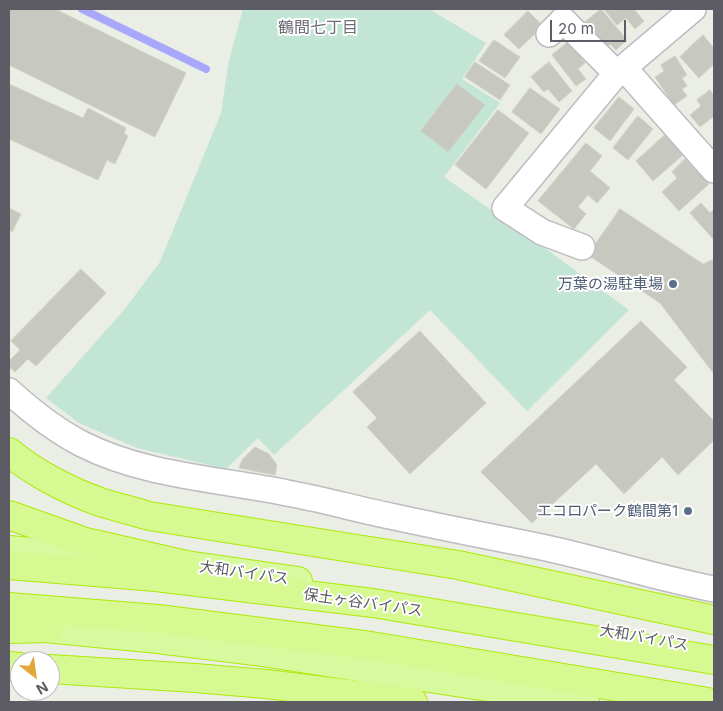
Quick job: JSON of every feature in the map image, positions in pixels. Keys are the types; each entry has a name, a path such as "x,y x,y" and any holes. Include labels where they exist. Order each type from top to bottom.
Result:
{"highway":[{"path":"9,452 44,476 77,492 100,502 149,516 458,565 714,620"},
{"path":"9,515 85,542 186,565"},
{"name":"大和バイパス","path":"9,550 186,565 354,589 714,650"},
{"name":"保土ヶ谷バイパス","path":"9,565 156,577 373,603 714,660"},
{"path":"9,608 158,619 371,646 708,702"},
{"path":"9,625 158,639 255,651 585,702"},
{"path":"9,629 48,628"},
{"path":"60,669 257,683 413,702"}],"street":[{"path":"582,247 542,232 505,208 620,71 693,9"},
{"path":"549,34 563,20 620,71 714,170"},
{"path":"9,391 60,432 83,445 123,461 158,470 287,493 544,547 686,584 714,589"}],"green space":[{"path":"243,9 429,9 486,43 462,79 500,103 444,177 629,310 527,411 430,310 274,455 258,438 226,469 137,448 79,423 46,398 124,310 160,262 221,113 229,60"}],"building":[{"path":"9,9 55,9 186,73 155,137 9,65"},
{"path":"601,9 627,40 616,50 610,44 606,48 584,23"},
{"path":"604,9 634,9 644,21 635,29 626,18 617,25"},
{"path":"528,11 543,26 519,49 504,35"},
{"path":"703,35 714,48 714,64 699,78 680,57"},
{"path":"494,40 520,57 505,78 479,61"},
{"path":"568,42 585,63 578,69 586,79 576,86 552,55"},
{"path":"675,56 687,75 682,78 687,86 682,89 687,96 674,105 655,77 664,71 661,65"},
{"path":"475,62 510,85 500,100 465,77"},
{"path":"549,62 572,91 559,102 548,89 544,92 531,77"},
{"path":"9,84 83,118 88,108 126,128 124,133 128,136 115,164 107,160 98,180 9,139"},
{"path":"457,84 485,105 448,152 421,131"},
{"path":"530,88 560,109 541,134 512,112"},
{"path":"710,90 714,96 714,116 700,127 690,115 701,106 697,100"},
{"path":"619,97 634,109 610,141 594,128"},
{"path":"498,110 529,133 486,189 455,165"},
{"path":"638,116 653,129 628,160 613,148"},
{"path":"665,135 683,155 653,181 636,161"},
{"path":"586,143 602,156 590,171 610,188 597,203 588,195 578,207 586,214 574,229 538,201"},
{"path":"685,159 709,184 679,211 662,192 677,178 672,172"},
{"path":"701,203 710,213 714,209 714,240 690,213"},
{"path":"9,208 21,214 12,232 9,230"},
{"name":"万葉の湯駐車場","path":"620,209 703,264 714,259 714,374 660,303 588,255"},
{"path":"81,269 106,293 36,366 28,359 15,372 9,367 9,361 20,350 11,341"},
{"path":"641,321 687,367 674,380 714,421 714,440 678,475 662,457 624,494 596,464 532,523 481,472"},
{"path":"420,331 486,403 410,474 367,427 377,418 353,392"},
{"path":"255,447 269,454 277,465 275,475 239,468 242,460"}],"waterway":[{"path":"82,9 206,69"}],"place":[{"name":"万葉の湯駐車場","path":"673,284"},
{"name":"エコロパーク鶴間第1","path":"688,511"}],"district":[{"name":"鶴間七丁目","path":"318,28"}]}
